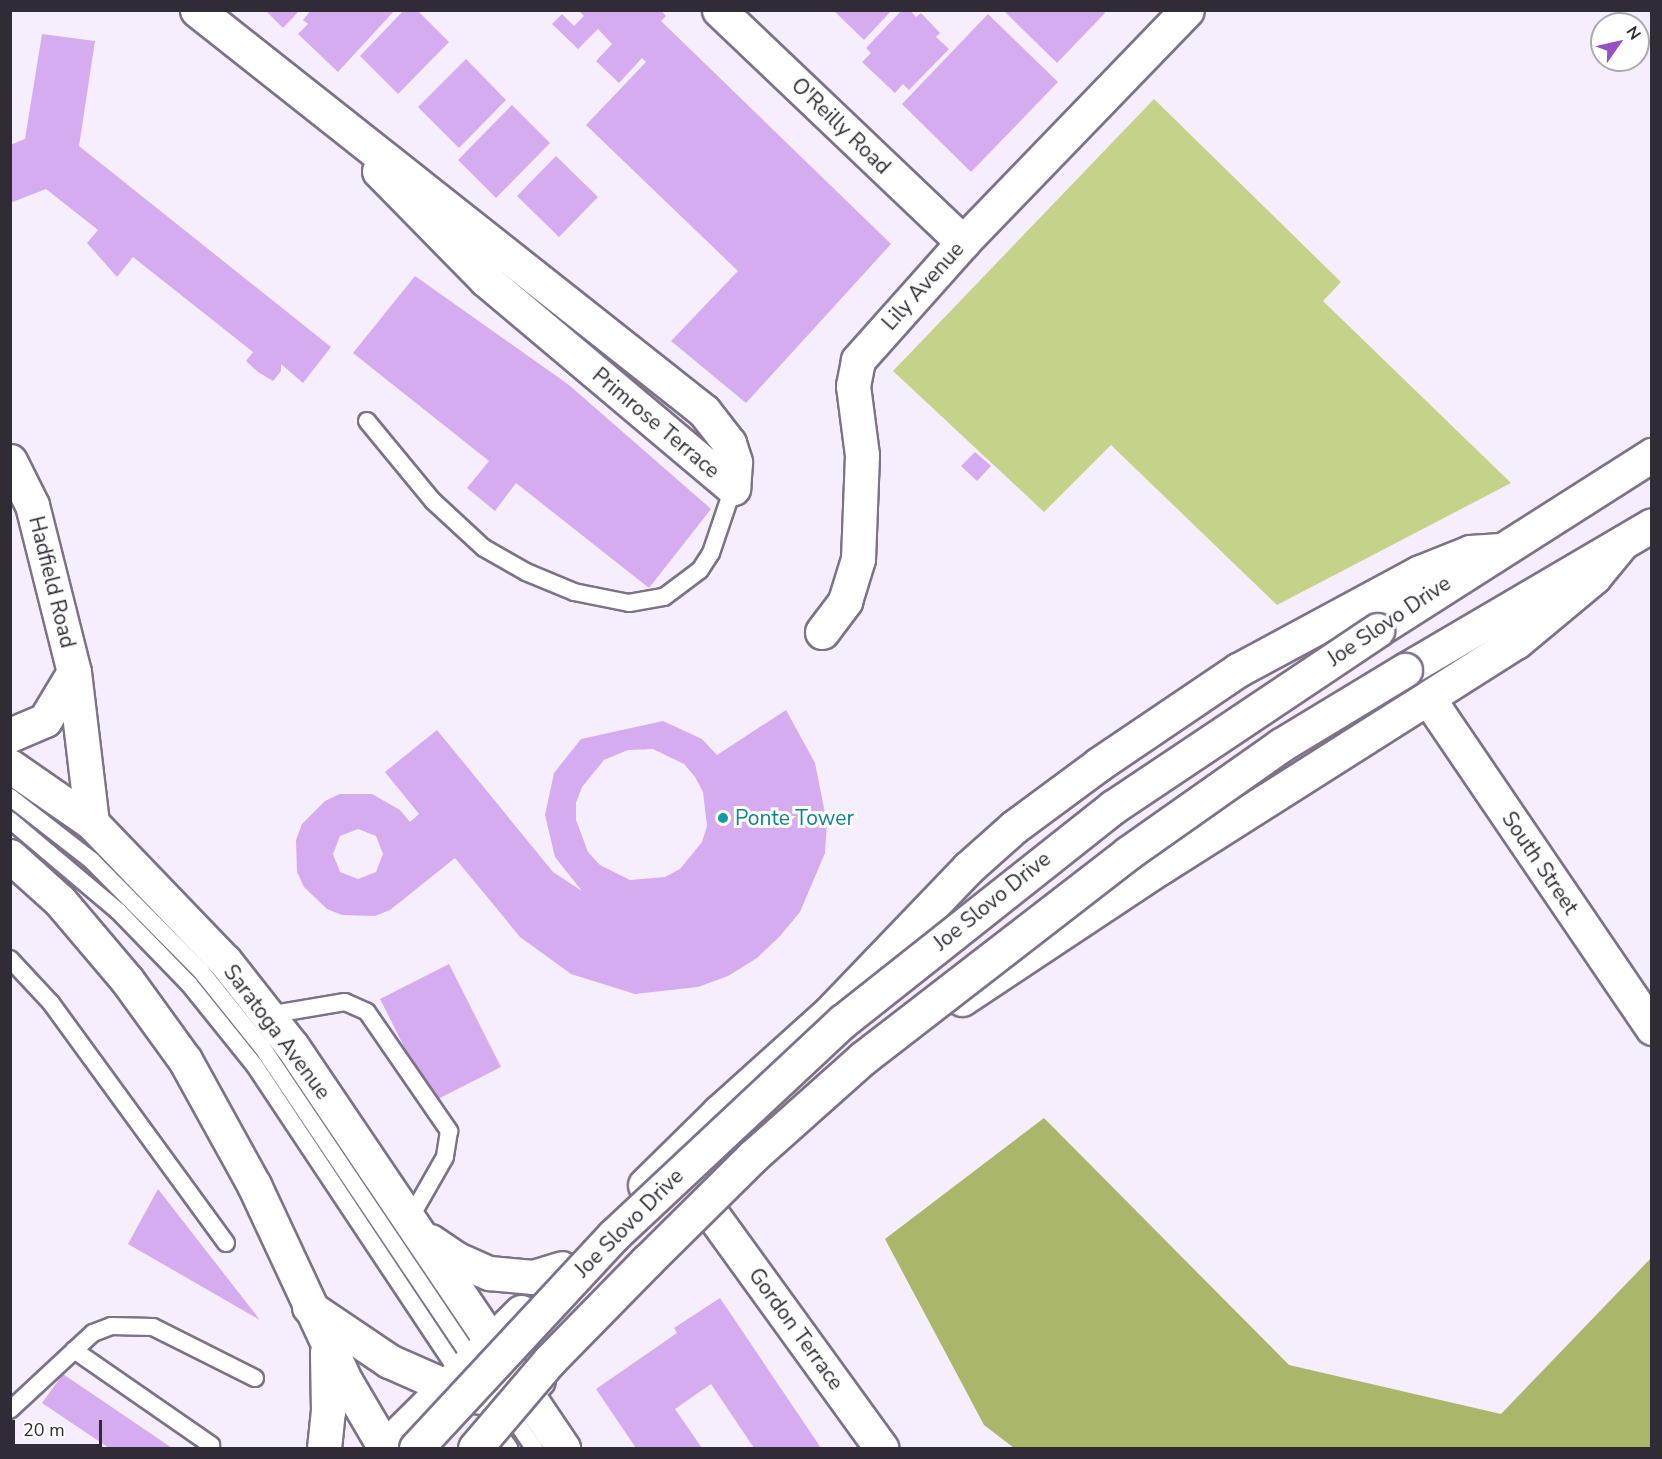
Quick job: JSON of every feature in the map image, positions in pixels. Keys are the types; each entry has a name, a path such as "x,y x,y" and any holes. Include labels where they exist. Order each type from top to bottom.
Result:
{"main road":[{"name":"Primrose Terrace","path":"197,10 704,411 729,443 735,462 733,488"},
{"name":"O'Reilly Road","path":"719,10 963,242"},
{"name":"Lily Avenue","path":"822,632 845,601 858,559 862,455 853,386 855,366 963,242 1187,10"},
{"name":"Joe Slovo Drive","path":"416,1449 614,1235 843,1021 1113,807 1497,550 1652,455"},
{"name":"Hadfield Road","path":"10,461 33,505 74,672 92,823"},
{"name":"Joe Slovo Drive","path":"475,1449 550,1360 647,1261 753,1156 863,1059 1128,853 1281,745 1652,525"},
{"path":"10,856 60,901 127,980 186,1060 254,1185 326,1341 385,1448 709,1210 861,1072 922,1025 1161,867 1428,698 1560,609 1594,577 1622,543"},
{"path":"480,1379 562,1268 719,1112 831,1011 968,868 1014,827 1099,764 1248,665 1420,572 1470,552 1497,550"},
{"name":"Hadfield Road","path":"10,735 45,720 74,672"},
{"name":"South Street","path":"1428,698 1652,1028"},
{"name":"Saratoga Avenue","path":"10,766 92,823 225,961 268,1016 415,1228 480,1379 563,1449"},
{"name":"Gordon Terrace","path":"709,1210 881,1449"},
{"path":"415,1228 457,1259 489,1273 533,1277 562,1268"},
{"path":"309,1306 389,1361 480,1379"},
{"path":"324,1449 328,1412 326,1341"}],"lane":[{"path":"367,421 433,501 484,548 574,592 628,603 664,597 700,570 711,553 733,488"},
{"path":"10,797 91,860 200,970 262,1047 480,1379 509,1449"},
{"path":"10,820 118,911 196,993 255,1066 480,1379 534,1449"},
{"path":"10,959 51,1003 226,1243"},
{"path":"268,1016 345,1002 367,1012 449,1131 445,1157 415,1228"},
{"path":"10,1410 93,1333 111,1326 153,1327 255,1378"},
{"path":"74,1350 210,1445"}],"green space":[{"path":"1154,99 1341,282 1323,301 1511,483 1277,605 1111,445 1044,512 893,371"},
{"path":"1044,1118 1289,1365 1501,1414 1651,1258 1651,1448 1014,1448 984,1425 885,1239"}],"building":[{"path":"265,10 300,10 283,28"},
{"path":"311,10 395,10 338,72 298,34 308,24 303,20"},
{"path":"404,10 417,10 449,42 398,94 360,56"},
{"path":"578,10 661,10 666,16 661,21 891,244 746,403 671,341 738,271 586,125 646,62 642,58 619,83 596,61 612,44 598,29 578,49 552,24 562,14 574,26 584,16"},
{"path":"833,10 892,10 864,40"},
{"path":"902,10 910,10 916,17 921,13 940,33 936,37 949,49 909,90 903,84 895,93 862,62 871,53 866,48"},
{"path":"1003,10 1103,10 1105,13 1057,63"},
{"path":"988,14 1058,82 971,172 902,104"},
{"path":"42,34 95,41 79,146 331,347 303,383 281,364 281,371 273,381 258,372 246,361 253,352 133,257 117,277 87,243 98,230 46,189 10,203 10,145 25,139"},
{"path":"466,59 506,100 459,148 418,107"},
{"path":"512,105 550,143 496,198 458,160"},
{"path":"556,156 598,197 559,237 517,196"},
{"path":"415,276 569,385 711,509 649,588 516,483 495,511 467,488 489,461 353,353"},
{"path":"975,452 991,466 977,481 961,466"},
{"path":"786,710 815,763 827,823 825,853 800,912 780,936 757,958 728,976 698,987 635,994 571,974 520,937 455,858 390,910 375,916 342,915 327,909 304,887 297,872 296,840 302,824 325,801 340,794 372,794 400,810 410,822 419,814 385,772 437,730 553,872 582,891 555,857 545,815 554,773 581,739 663,721 702,739 717,755","holes":["653,749 684,764 695,777 703,792 707,826 702,842 680,869 665,877 630,880 600,865 588,852 576,820 576,803 582,787 604,760 628,750","358,829 376,836 383,854 376,872 358,879 340,872 333,854 340,836"]},
{"path":"449,964 501,1067 432,1102 380,999"},
{"path":"158,1189 260,1320 128,1244"},
{"path":"720,1298 821,1448 754,1448 711,1384 675,1409 702,1448 636,1448 596,1389 677,1333 674,1328"},
{"path":"63,1374 172,1448 109,1448 42,1403"}],"place":[{"name":"Ponte Tower","path":"723,818"}]}
